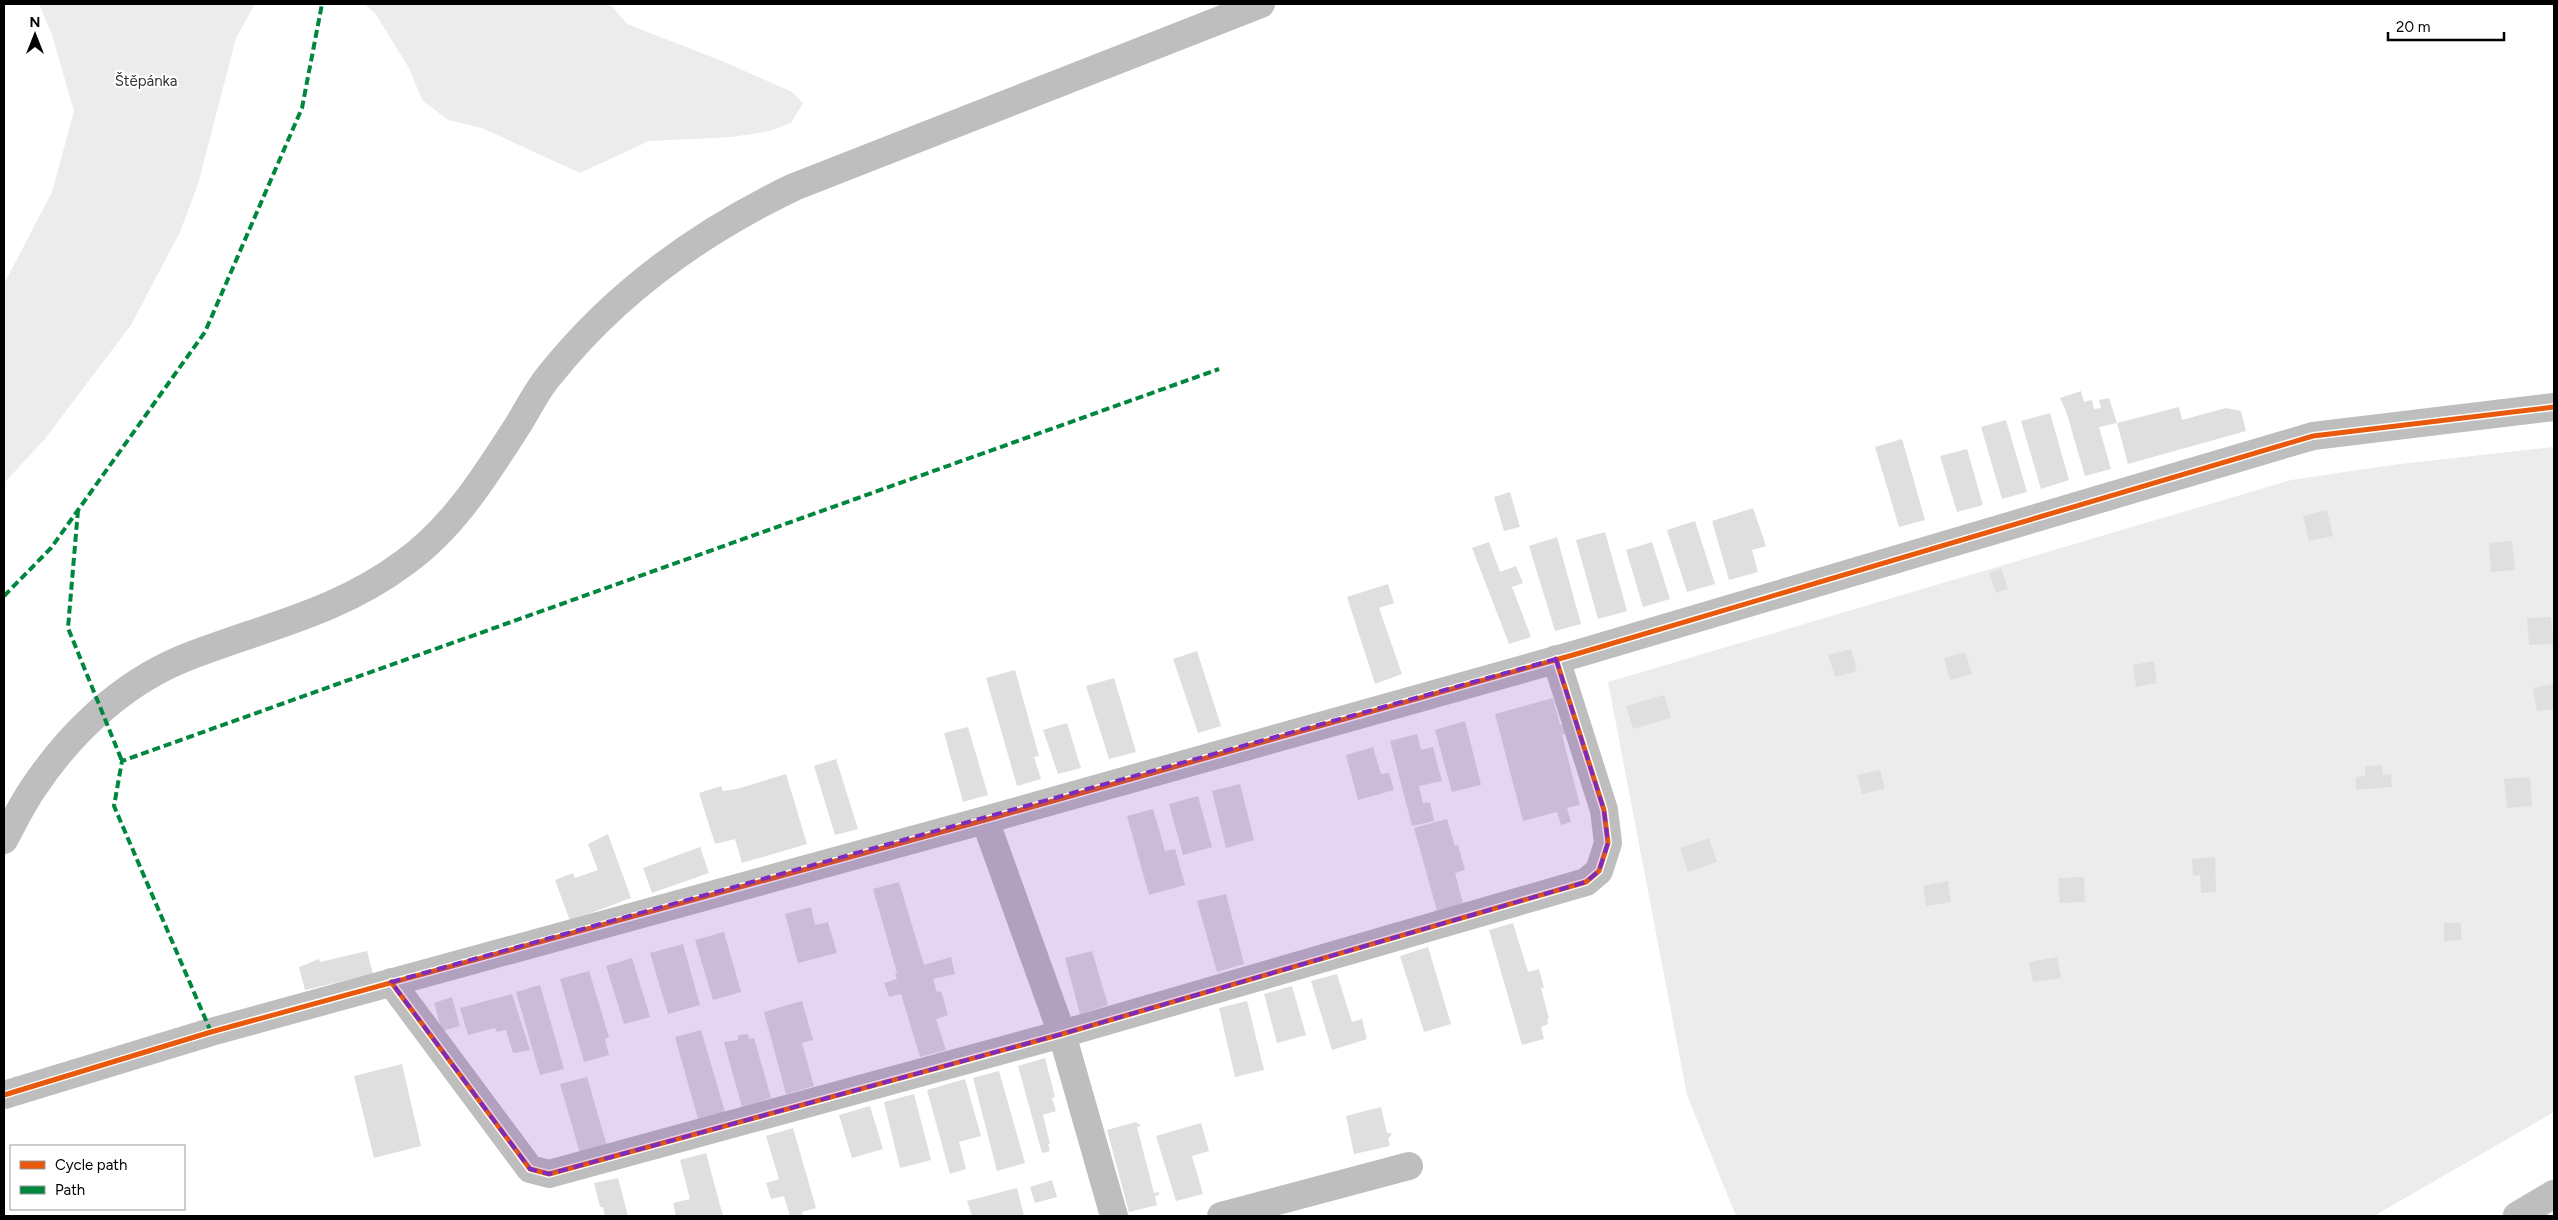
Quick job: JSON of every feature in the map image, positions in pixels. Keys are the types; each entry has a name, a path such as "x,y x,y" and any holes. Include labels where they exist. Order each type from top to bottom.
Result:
{"main road":[{"path":"4,840 30,792 54,759 81,728 111,702 145,678 181,660 341,602 382,579 432,541 476,490 547,377 587,332 631,291 678,254 715,229 754,206 794,187 1261,4"},
{"path":"4,1095 211,1032 985,820 1556,659 2313,436 2554,406"},
{"path":"391,982 530,1169 549,1174 1062,1034 1586,882 1599,871 1608,843 1604,810 1556,659"},
{"path":"985,820 1062,1034 1114,1216"},
{"path":"1221,1216 1409,1166"},
{"path":"2517,1216 2554,1194"}],"highlighted area":[{"path":"1556,659 1604,810 1608,843 1599,871 1586,882 1062,1034 549,1174 530,1169 391,982"}],"green space":[{"name":"Štěpánka","path":"39,4 255,4 236,38 198,184 180,232 131,325 44,440 4,483 4,284 52,192 74,111 52,35"},
{"path":"364,4 610,4 627,24 722,61 792,92 803,103 791,123 770,131 732,137 649,141 580,173 482,128 448,120 422,100 409,68 375,13"},
{"path":"2554,447 2554,1112 2374,1216 1736,1216 1687,1095 1608,682 2291,480 2392,465"}],"building":[{"path":"2081,391 2084,402 2092,400 2094,409 2101,408 2099,400 2109,398 2117,423 2099,427 2111,469 2085,476 2066,411 2060,398"},
{"path":"2179,407 2182,420 2226,408 2241,411 2246,431 2128,464 2117,423"},
{"path":"2050,413 2069,480 2041,489 2021,421"},
{"path":"2006,420 2027,492 2002,499 1981,427"},
{"path":"1902,439 1925,520 1899,527 1875,447"},
{"path":"1967,449 1983,505 1957,512 1940,456"},
{"path":"1510,492 1520,527 1504,531 1494,497"},
{"path":"1753,508 1766,546 1752,550 1758,572 1729,580 1712,521"},
{"path":"2327,510 2333,536 2309,541 2303,516"},
{"path":"1695,521 1715,584 1687,592 1667,530"},
{"path":"1605,532 1627,611 1598,619 1576,540"},
{"path":"1557,537 1581,624 1555,631 1529,546"},
{"path":"2512,541 2515,570 2491,572 2489,543"},
{"path":"1489,542 1500,572 1516,566 1523,583 1512,587 1531,637 1509,644 1472,548"},
{"path":"1652,542 1670,599 1643,607 1626,550"},
{"path":"2001,568 2008,589 1996,593 1989,573"},
{"path":"1388,584 1394,603 1379,608 1402,674 1375,684 1347,597"},
{"path":"2551,617 2553,644 2529,645 2527,618"},
{"path":"1851,649 1857,671 1835,677 1828,655"},
{"path":"1197,651 1221,726 1198,733 1173,659"},
{"path":"1965,652 1972,674 1950,680 1944,658"},
{"path":"2154,661 2157,683 2136,687 2133,665"},
{"path":"1015,670 1039,756 1034,757 1041,779 1017,786 986,678"},
{"path":"1114,678 1136,752 1109,759 1086,686"},
{"path":"2554,684 2554,709 2537,711 2533,688"},
{"path":"1664,695 1671,718 1633,729 1626,706"},
{"path":"1553,698 1560,725 1563,724 1566,734 1562,735 1580,805 1567,808 1571,822 1561,825 1557,812 1523,821 1495,714"},
{"path":"1465,721 1481,785 1452,792 1435,730"},
{"path":"1067,723 1081,768 1058,774 1043,730"},
{"path":"968,727 988,795 963,802 944,733"},
{"path":"1417,734 1421,750 1433,747 1442,781 1419,786 1423,803 1430,802 1434,821 1412,826 1390,741"},
{"path":"1373,747 1381,774 1389,773 1394,790 1358,800 1346,755"},
{"path":"836,759 858,829 835,835 814,766"},
{"path":"2382,765 2383,775 2391,774 2392,787 2356,790 2356,777 2365,776 2365,766"},
{"path":"1880,770 1885,789 1862,794 1857,775"},
{"path":"786,774 807,844 742,863 735,839 715,844 699,793 721,786 723,791 737,789"},
{"path":"2530,777 2532,806 2507,808 2504,779"},
{"path":"1240,784 1254,840 1226,848 1212,791"},
{"path":"1198,796 1212,847 1183,855 1169,804"},
{"path":"1153,809 1165,851 1175,849 1185,885 1149,895 1127,816"},
{"path":"1447,819 1455,846 1458,845 1465,870 1455,873 1463,903 1437,911 1414,828"},
{"path":"608,834 631,898 570,921 555,880 573,873 575,878 598,870 588,844"},
{"path":"1709,838 1717,862 1688,872 1680,848"},
{"path":"700,847 709,873 652,893 643,868"},
{"path":"2215,857 2216,892 2201,893 2200,875 2193,876 2192,859"},
{"path":"2084,877 2085,902 2060,903 2058,878"},
{"path":"1948,881 1951,902 1926,906 1923,886"},
{"path":"899,882 924,965 951,957 955,974 933,979 937,992 941,991 948,1015 936,1019 946,1050 920,1057 901,994 889,997 884,983 897,979 895,974 897,973 873,889"},
{"path":"1226,894 1244,964 1217,972 1197,901"},
{"path":"811,907 815,925 828,922 837,953 798,963 785,914"},
{"path":"1513,923 1528,972 1539,969 1544,988 1541,988 1549,1019 1547,1019 1548,1024 1541,1027 1544,1039 1522,1045 1489,930"},
{"path":"2444,923 2461,923 2461,940 2444,941"},
{"path":"724,932 741,992 713,1000 695,940"},
{"path":"683,944 700,1005 668,1014 650,953"},
{"path":"1428,947 1451,1024 1424,1032 1400,956"},
{"path":"367,951 373,974 305,990 299,967 319,959 320,962"},
{"path":"1092,951 1108,1005 1080,1014 1065,958"},
{"path":"2057,957 2061,978 2033,982 2029,962"},
{"path":"632,958 650,1017 624,1024 606,966"},
{"path":"589,971 609,1037 605,1039 609,1055 584,1062 560,979"},
{"path":"1337,974 1352,1022 1362,1019 1367,1039 1332,1050 1311,981"},
{"path":"540,985 564,1069 540,1075 516,992"},
{"path":"1292,986 1306,1035 1277,1043 1264,994"},
{"path":"512,994 530,1050 513,1053 506,1030 497,1032 495,1028 468,1035 460,1008"},
{"path":"452,997 460,1026 442,1031 434,1003"},
{"path":"802,1001 813,1040 802,1043 814,1086 786,1094 764,1012"},
{"path":"1247,1001 1264,1070 1235,1077 1219,1008"},
{"path":"701,1030 725,1112 698,1119 675,1037"},
{"path":"748,1034 749,1039 754,1038 771,1098 742,1107 724,1042 738,1040 738,1035"},
{"path":"1045,1058 1055,1097 1052,1098 1056,1111 1043,1115 1050,1151 1042,1153 1018,1066"},
{"path":"402,1064 421,1146 374,1158 354,1076"},
{"path":"999,1071 1025,1163 997,1171 973,1078"},
{"path":"587,1077 607,1146 580,1153 560,1084"},
{"path":"965,1079 981,1136 959,1142 966,1169 950,1174 927,1090"},
{"path":"914,1094 931,1160 900,1168 884,1102"},
{"path":"870,1106 883,1149 852,1158 839,1115"},
{"path":"1381,1107 1387,1133 1391,1133 1391,1136 1388,1138 1390,1146 1354,1154 1346,1116"},
{"path":"1136,1122 1141,1126 1137,1127 1154,1193 1159,1192 1159,1195 1155,1196 1157,1205 1129,1212 1107,1130"},
{"path":"1201,1123 1209,1151 1192,1156 1203,1194 1176,1201 1156,1136"},
{"path":"793,1128 816,1208 802,1212 803,1216 790,1216 784,1196 771,1199 766,1183 779,1179 766,1136"},
{"path":"706,1153 723,1216 676,1216 673,1203 690,1199 680,1160"},
{"path":"618,1178 628,1216 605,1216 603,1207 600,1207 594,1183"},
{"path":"1052,1180 1057,1197 1035,1203 1030,1187"},
{"path":"1017,1188 1024,1216 972,1216 967,1201"}],"marked path":[{"path":"4,596 51,548 205,332 302,108 322,4"},
{"path":"211,1032 114,806 122,761 1219,369"},
{"path":"78,510 68,628 122,761"}],"cycle path":[{"path":"4,1095 211,1032 985,820 1573,655 2313,436 2554,407"},
{"path":"391,982 530,1169 549,1174 1062,1034 1586,882 1599,871 1608,843 1604,810 1556,659"}]}
